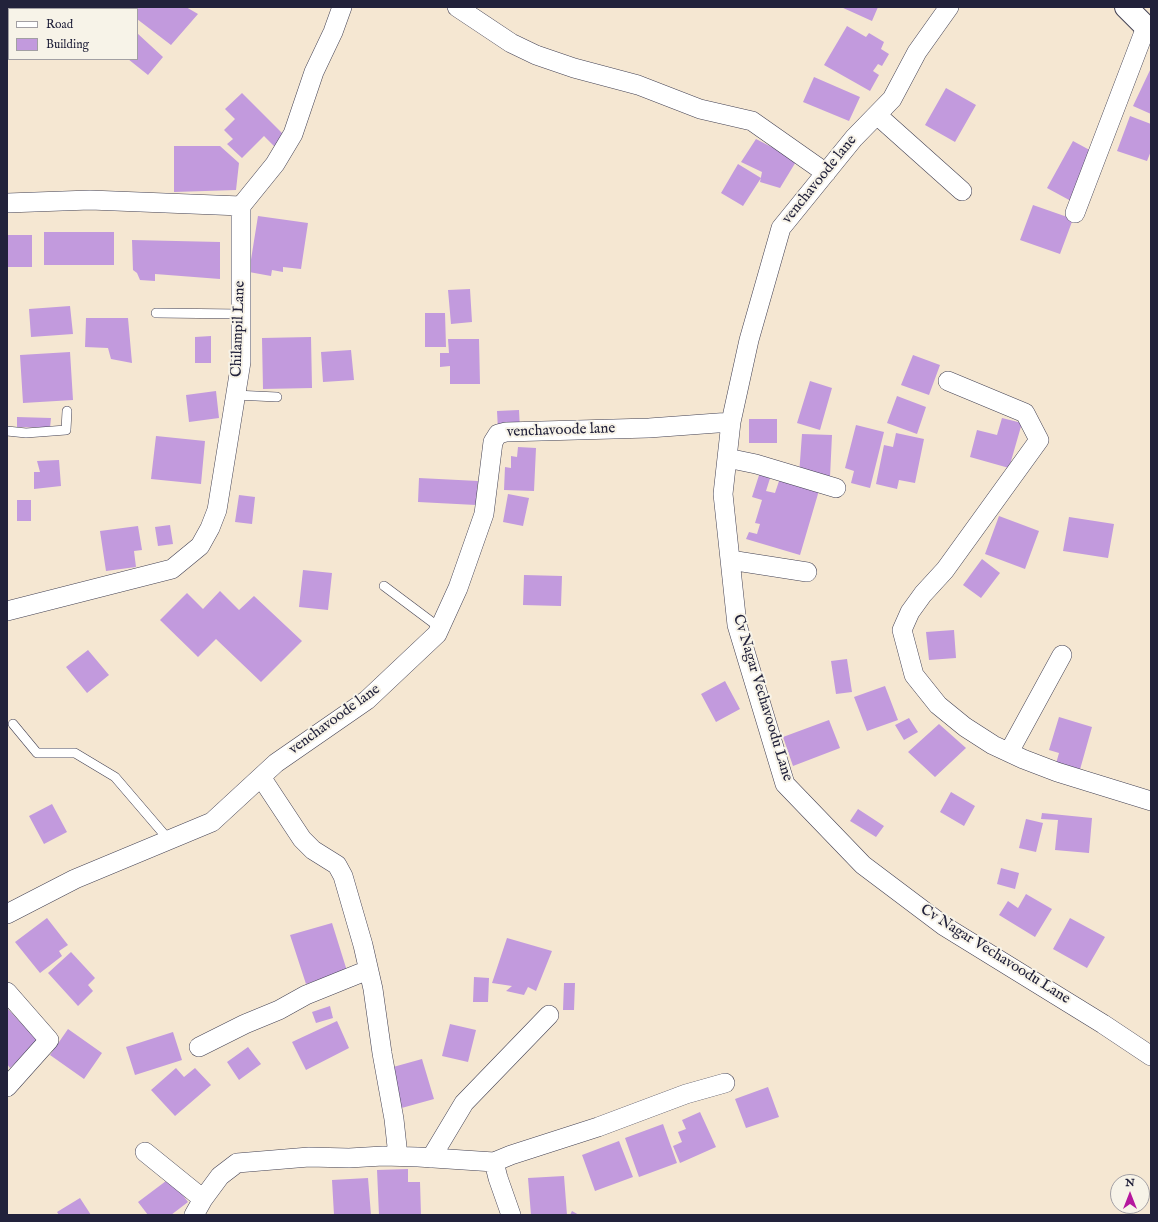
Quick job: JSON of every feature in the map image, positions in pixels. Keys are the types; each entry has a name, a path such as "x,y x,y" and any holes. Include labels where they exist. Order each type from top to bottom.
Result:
{"main road":[{"path":"1126,7 1148,28"}],"street":[{"path":"7,203 90,200 241,206 275,164 292,134 314,72 333,32 342,7"},
{"path":"457,7 511,43 536,55 574,68 638,85 700,109 752,121 826,173"},
{"name":"venchavoode lane","path":"7,914 74,879 212,822 276,763 367,700 437,634 458,588 484,514 493,442 498,434 506,432 649,428 731,422 749,340 781,228 854,138 892,99 917,52 949,7"},
{"path":"1075,213 1148,28"},
{"path":"877,115 962,191"},
{"name":"Chilampil Lane","path":"7,611 172,569 200,546 210,528 217,510 241,362 241,206"},
{"path":"948,381 1025,413 1039,440 945,570 910,612 902,630 914,675 938,705 965,727 994,745 1057,772 1151,801"},
{"name":"Cv Nagar Vechavoodu Lane","path":"731,422 723,494 737,625 785,784 864,865 944,926 1103,1024 1151,1056"},
{"path":"727,458 756,464 836,488"},
{"path":"730,560 807,572"},
{"path":"1009,752 1062,655"},
{"path":"261,776 302,839 313,850 328,859 340,870 345,882 372,989 394,1119 398,1156"},
{"path":"199,1047 245,1024 279,1010 306,995 368,970"},
{"path":"7,992 49,1040 7,1087"},
{"path":"431,1158 464,1103 549,1015"},
{"path":"145,1152 199,1207 220,1176 237,1163 309,1157 349,1158 398,1156 494,1162 510,1155 598,1127 686,1094 726,1083"},
{"path":"494,1162 511,1215"}],"lane":[{"path":"156,313 241,314"},
{"path":"235,394 277,397"},
{"path":"7,431 26,433 66,430 67,410"},
{"path":"384,586 440,628"},
{"path":"13,724 37,752 75,752 116,777 169,840"}],"building":[{"path":"64,7 110,8 65,8"},
{"path":"121,7 186,7 198,14 171,45 138,20 138,8"},
{"path":"841,7 878,7 872,21"},
{"path":"847,26 866,37 869,33 884,42 881,49 889,54 882,66 878,64 873,71 879,75 870,91 824,65"},
{"path":"138,34 163,57 148,75 129,60 138,60"},
{"path":"1151,68 1151,114 1133,106"},
{"path":"814,77 860,97 849,121 803,102"},
{"path":"946,88 976,105 955,142 925,125"},
{"path":"242,93 287,138 276,148 264,136 242,158 227,144 233,139 224,130 235,119 225,109"},
{"path":"1130,116 1151,124 1151,151 1147,161 1117,151"},
{"path":"756,139 797,160 780,188 760,182 762,172 741,162"},
{"path":"1073,141 1097,154 1071,201 1047,188"},
{"path":"174,146 220,146 239,163 236,190 174,192"},
{"path":"738,164 761,178 743,206 721,193"},
{"path":"1033,205 1073,219 1060,254 1020,240"},
{"path":"258,216 308,223 301,269 283,267 283,272 272,270 271,276 249,272"},
{"path":"44,232 114,232 114,265 44,265"},
{"path":"7,235 32,235 32,267 7,267"},
{"path":"132,240 220,242 220,279 155,274 155,281 140,280 137,273 133,270"},
{"path":"470,289 472,322 451,324 448,290"},
{"path":"70,306 73,334 31,337 29,309"},
{"path":"425,313 445,313 446,347 425,347"},
{"path":"86,318 128,318 132,363 111,359 108,348 85,347"},
{"path":"211,336 211,363 195,363 195,337"},
{"path":"311,337 312,388 263,389 262,338"},
{"path":"448,339 479,339 480,384 450,384 450,366 440,367 440,353 449,353"},
{"path":"351,350 354,380 323,382 321,352"},
{"path":"70,352 73,400 23,403 20,355"},
{"path":"913,355 940,365 929,395 901,385"},
{"path":"810,381 832,388 820,430 797,423"},
{"path":"216,391 219,418 189,422 186,395"},
{"path":"897,396 926,407 917,434 887,423"},
{"path":"519,410 520,430 498,430 497,411"},
{"path":"17,417 51,418 50,428 17,427"},
{"path":"1002,418 1022,423 1009,468 970,457 977,430 997,435"},
{"path":"749,419 777,419 777,443 749,443"},
{"path":"856,425 884,432 870,488 851,483 854,471 845,468"},
{"path":"896,433 924,439 915,483 899,480 897,489 876,484 884,445 893,447"},
{"path":"802,434 832,435 830,477 799,475"},
{"path":"156,436 205,441 201,484 151,479"},
{"path":"518,447 536,448 534,491 504,490 505,467 511,468 511,456 517,457"},
{"path":"59,460 61,486 34,489 34,472 40,472 37,461"},
{"path":"761,469 772,472 766,491 775,493 781,475 820,487 800,555 746,539 749,532 757,534 760,524 755,523 762,500 752,497"},
{"path":"419,478 478,481 476,505 418,502"},
{"path":"508,494 529,498 523,526 503,522"},
{"path":"239,495 255,497 252,524 235,522"},
{"path":"17,500 31,500 31,521 17,521"},
{"path":"999,516 1039,531 1025,569 985,554"},
{"path":"1069,517 1114,524 1108,558 1063,551"},
{"path":"170,525 173,544 158,546 155,527"},
{"path":"138,526 142,550 134,551 136,567 106,571 100,531"},
{"path":"982,559 1000,573 981,598 963,585"},
{"path":"303,570 332,573 328,610 299,607"},
{"path":"524,575 562,576 561,606 523,605"},
{"path":"220,591 239,610 254,596 302,641 261,682 216,639 198,657 160,620 187,593 203,609"},
{"path":"954,630 956,658 929,660 926,632"},
{"path":"88,650 109,675 87,693 66,667"},
{"path":"847,659 852,692 836,694 831,661"},
{"path":"725,681 740,709 716,722 701,694"},
{"path":"885,686 898,720 867,731 854,697"},
{"path":"1059,717 1092,727 1079,773 1055,767 1059,753 1049,750"},
{"path":"909,718 918,732 904,740 895,725"},
{"path":"829,720 840,748 793,766 783,737"},
{"path":"939,724 966,748 935,777 908,752"},
{"path":"951,792 975,806 964,826 940,812"},
{"path":"52,804 67,832 44,844 29,816"},
{"path":"858,809 884,826 876,837 850,821"},
{"path":"1042,813 1092,818 1089,853 1055,850 1058,820 1041,819"},
{"path":"1026,819 1043,823 1036,852 1019,848"},
{"path":"1001,868 1019,873 1015,889 997,884"},
{"path":"1026,894 1052,909 1035,937 999,915 1008,901 1018,908"},
{"path":"47,918 68,945 59,951 62,956 40,973 15,942"},
{"path":"1070,918 1105,937 1087,968 1053,949"},
{"path":"332,923 347,971 306,984 290,935"},
{"path":"507,938 552,951 536,991 528,987 524,995 506,991 512,986 492,983"},
{"path":"71,952 95,978 88,985 93,991 78,1006 48,973"},
{"path":"474,977 489,978 488,1002 473,1002"},
{"path":"564,983 575,983 574,1010 563,1010"},
{"path":"330,1006 333,1018 316,1023 312,1012"},
{"path":"7,1008 39,1042 10,1068 7,1064"},
{"path":"337,1021 349,1048 306,1070 292,1042"},
{"path":"450,1024 476,1030 468,1062 442,1056"},
{"path":"68,1029 102,1053 84,1079 50,1055"},
{"path":"173,1032 182,1060 135,1075 126,1047"},
{"path":"248,1047 261,1064 239,1080 227,1062"},
{"path":"422,1059 434,1099 398,1109 386,1069"},
{"path":"176,1068 184,1077 195,1068 211,1085 175,1116 151,1090"},
{"path":"768,1087 779,1117 746,1128 735,1099"},
{"path":"700,1112 716,1147 680,1163 673,1146 682,1142 678,1132 686,1129 682,1120"},
{"path":"663,1124 677,1163 639,1177 625,1138"},
{"path":"619,1141 633,1177 595,1191 582,1155"},
{"path":"408,1169 408,1182 420,1182 421,1215 379,1215 377,1170"},
{"path":"564,1176 567,1215 531,1215 528,1178"},
{"path":"170,1178 188,1202 171,1215 148,1215 138,1202"},
{"path":"368,1178 371,1215 334,1215 332,1180"},
{"path":"80,1198 91,1215 59,1215 57,1212"},
{"path":"572,1211 579,1215 570,1215"}]}
